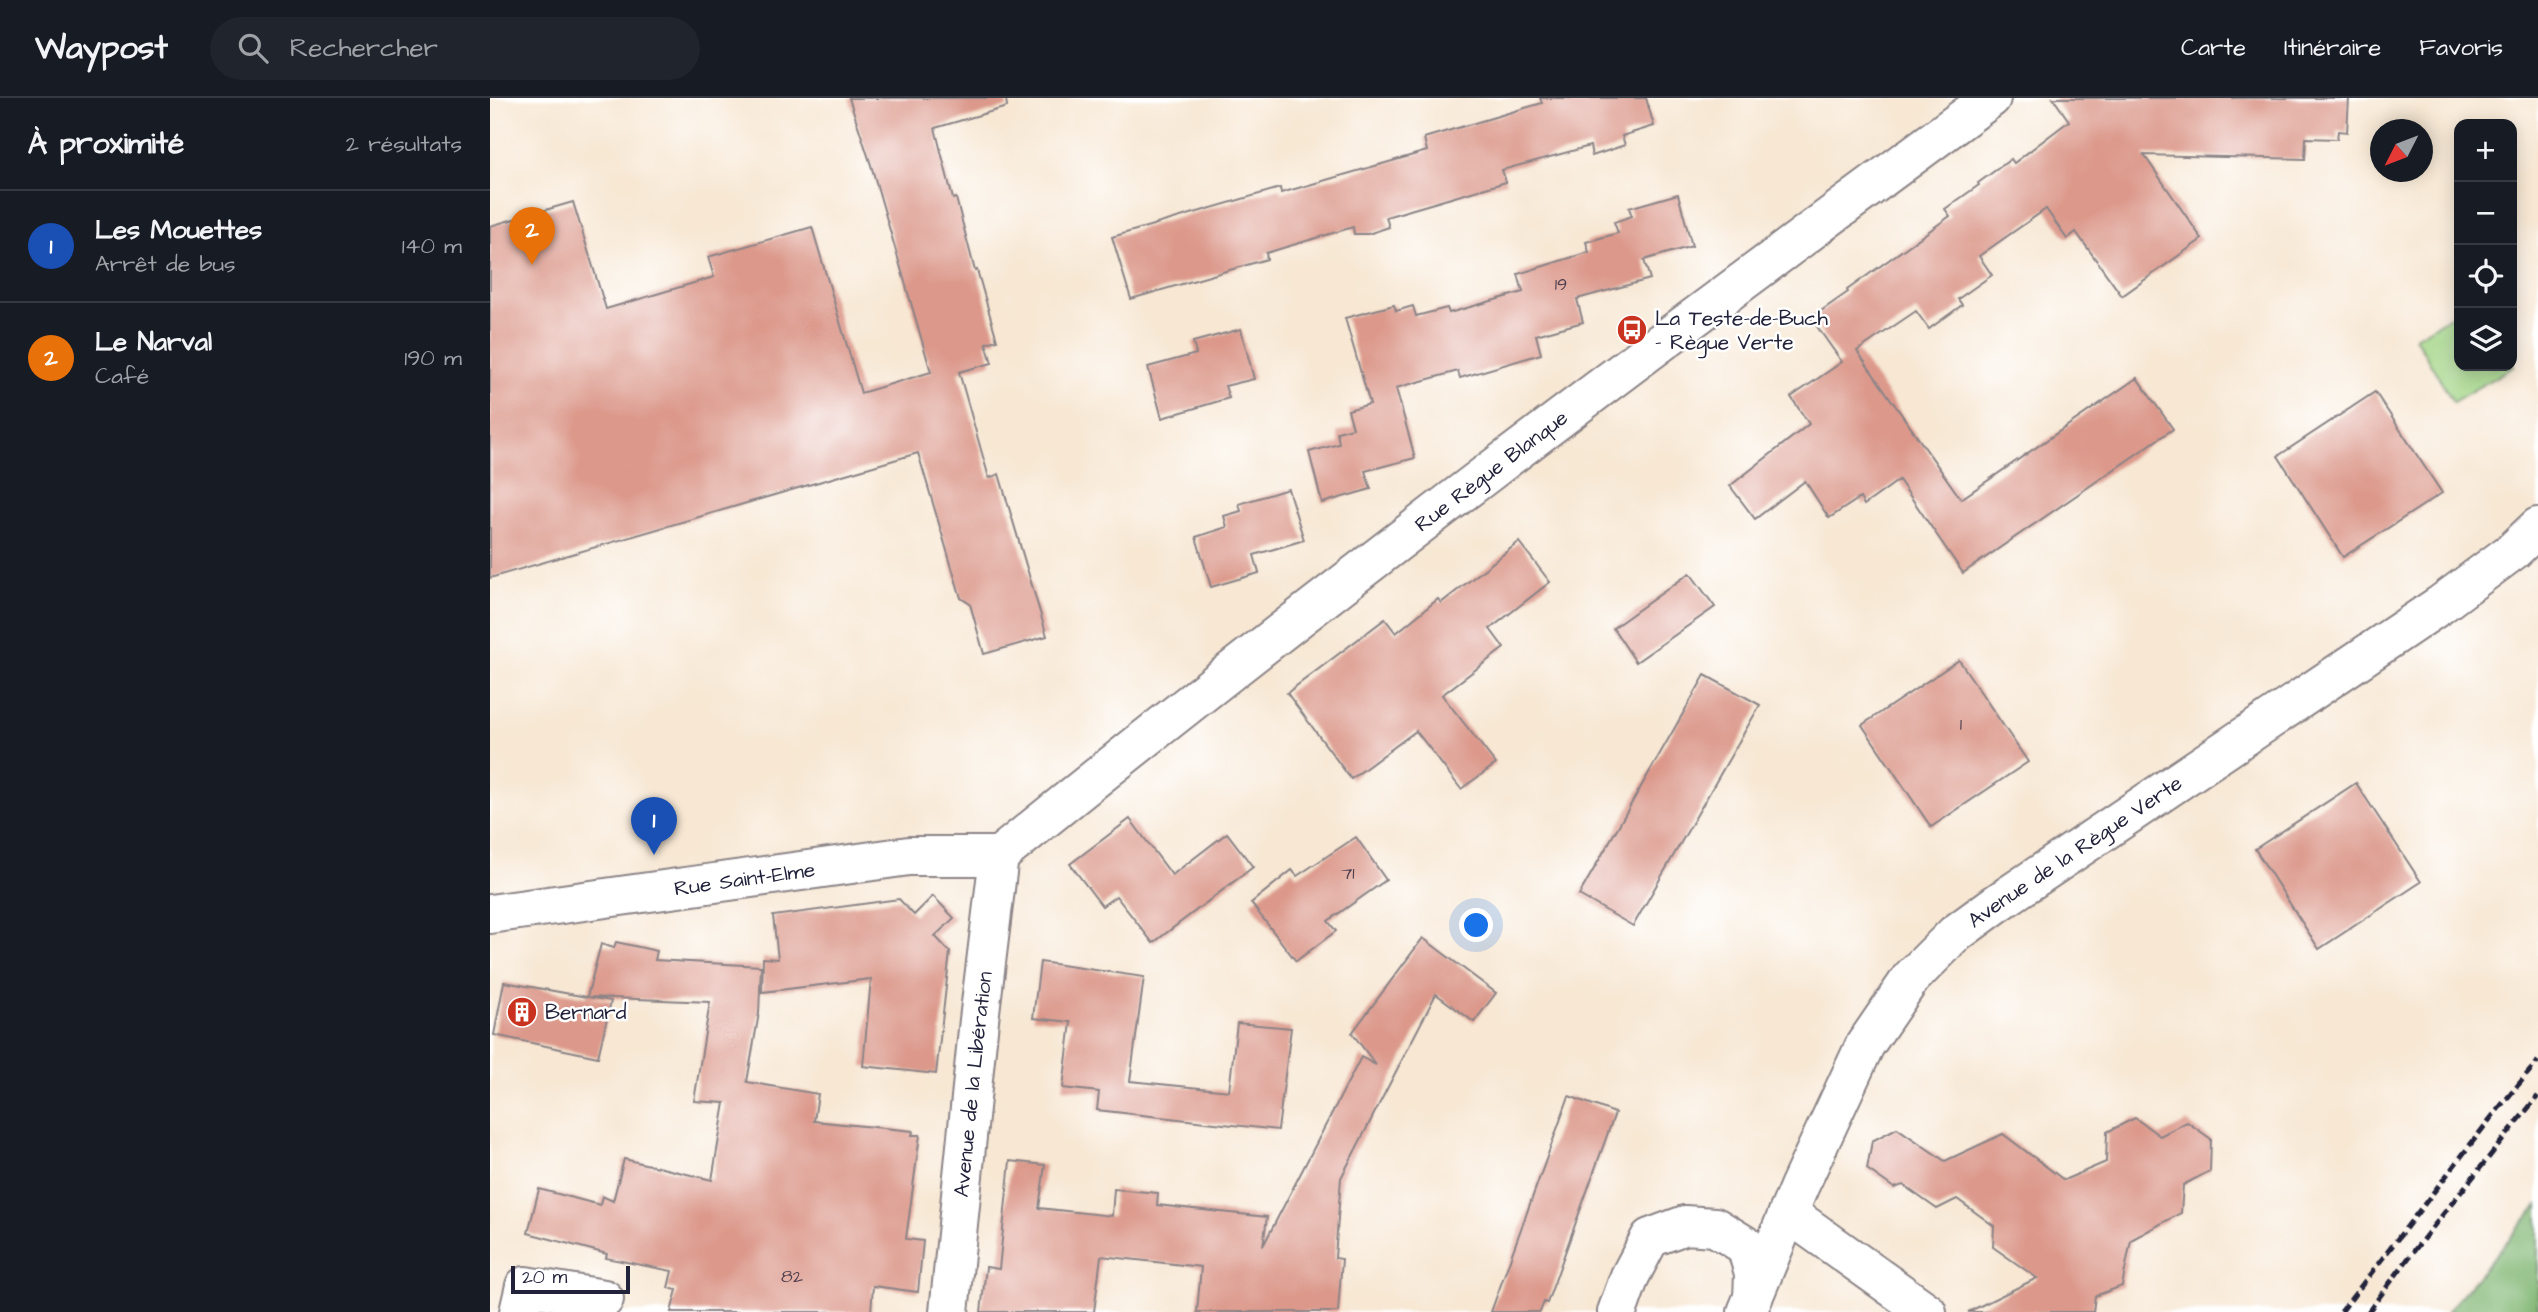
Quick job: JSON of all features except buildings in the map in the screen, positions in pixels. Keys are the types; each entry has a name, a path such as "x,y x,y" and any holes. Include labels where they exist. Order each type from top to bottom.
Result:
{"street":[{"name":"Rue Règue Blanque","path":"999,856 1244,661 1752,274 1991,98"},
{"name":"Avenue de la Règue Verte","path":"1750,1306 1788,1213 1865,1045 1911,978 1955,934 2440,605 2514,550 2538,527"},
{"name":"Rue Saint-Elme","path":"490,914 909,856 999,856"},
{"name":"Avenue de la Libération","path":"949,1312 999,856"},
{"path":"1788,1213 1927,1312"},
{"name":"Avenue de la Règue Verte","path":"1617,1312 1630,1276 1650,1238 1685,1225 1714,1227 1746,1246 1754,1273 1750,1306"},
{"path":"519,1312 525,1286 604,1300"}],"green space":[{"path":"2454,314 2454,371 2506,371 2453,402 2415,337"},
{"path":"2538,1205 2538,1312 2447,1312 2453,1305"}],"railway":[{"path":"2341,1312 2538,1061"},
{"path":"2368,1312 2538,1096"}],"place":[{"name":"Le Narval","path":"532,265"},
{"name":"La Teste-de-Buch - Règue Verte","path":"1632,330"},
{"name":"Les Mouettes","path":"654,855"},
{"name":"Bernard","path":"522,1012"}]}
